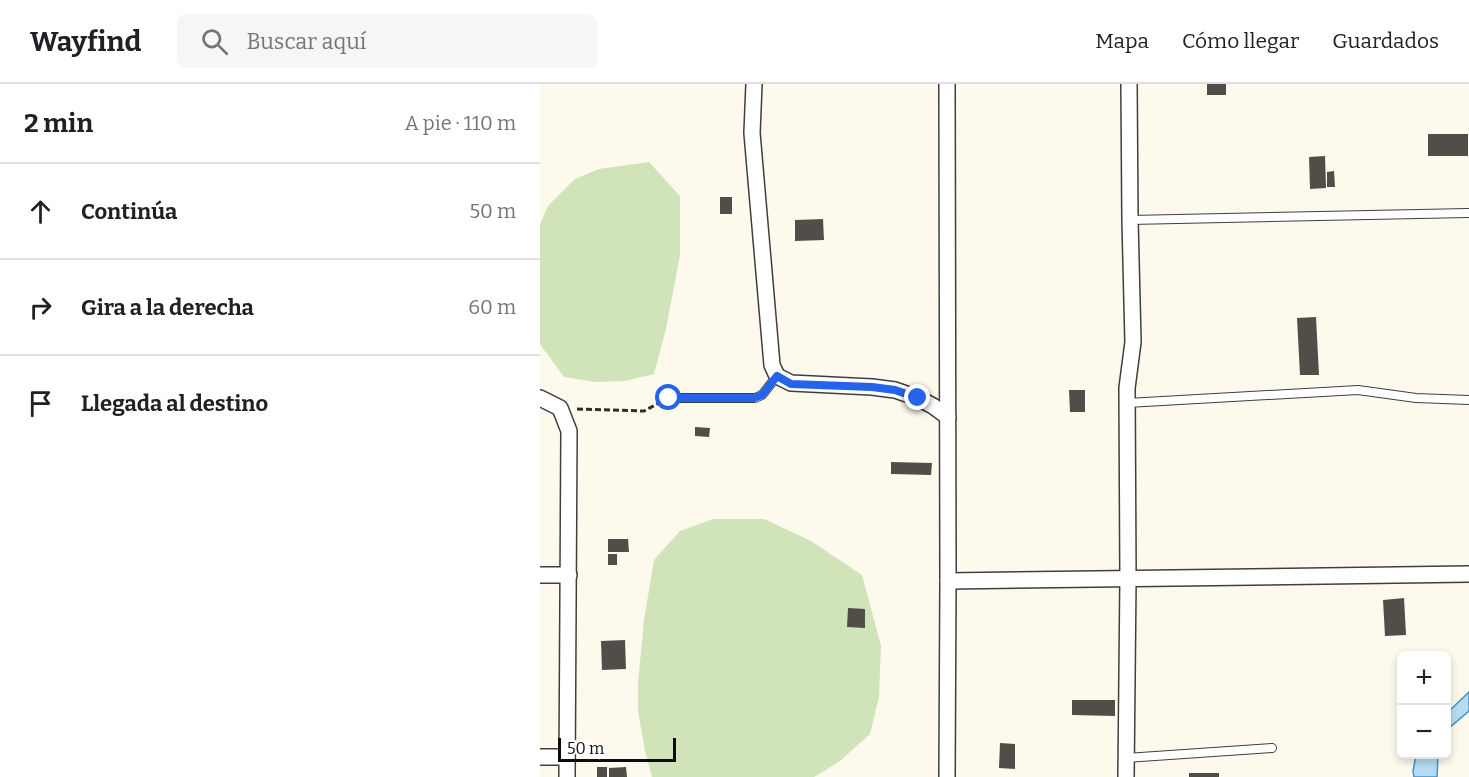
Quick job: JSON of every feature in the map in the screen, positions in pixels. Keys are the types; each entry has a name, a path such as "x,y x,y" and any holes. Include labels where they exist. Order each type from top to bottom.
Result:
{"street":[{"path":"754,84 752,133 771,365 777,376 791,384 895,390 918,398 948,417"},
{"path":"946,777 947,84"},
{"path":"1126,777 1127,381 1133,350 1130,84"},
{"path":"540,398 560,408 569,431 567,777"},
{"path":"948,582 1469,574"},
{"path":"540,575 568,575"},
{"path":"540,757 567,757"}],"lane":[{"path":"1130,220 1468,213"},
{"path":"669,398 754,398 762,395 777,376"},
{"path":"1127,403 1358,390 1416,398 1469,400"},
{"path":"1126,758 1272,748"}],"path":[{"path":"560,408 644,411 669,398"}],"green space":[{"path":"649,162 680,196 680,255 666,329 654,374 625,381 595,382 564,377 540,344 540,224 548,206 575,179 599,169"},
{"path":"713,519 764,519 811,541 862,575 881,646 879,697 870,734 840,761 814,777 652,777 638,711 638,683 644,620 654,560 680,531"}],"water":[{"path":"1469,692 1469,711 1451,726 1451,709"},
{"path":"1415,759 1438,759 1437,777 1414,777"}],"building":[{"path":"1207,84 1226,84 1226,95 1207,95"},
{"path":"1428,134 1468,134 1468,156 1428,156"},
{"path":"1325,156 1326,188 1310,189 1309,157"},
{"path":"1334,171 1335,187 1327,187 1327,172"},
{"path":"720,197 732,197 732,214 720,214"},
{"path":"823,219 824,240 795,241 795,220"},
{"path":"1316,317 1319,375 1300,375 1297,318"},
{"path":"1069,390 1085,390 1085,412 1070,412"},
{"path":"695,427 710,428 709,437 695,436"},
{"path":"891,462 932,463 931,475 891,474"},
{"path":"608,539 628,539 629,552 608,552"},
{"path":"608,554 617,554 617,565 608,565"},
{"path":"1404,598 1406,635 1385,636 1383,600"},
{"path":"848,608 865,609 865,628 847,627"},
{"path":"625,640 626,669 602,670 601,641"},
{"path":"1072,700 1115,700 1115,716 1072,715"},
{"path":"1000,743 1015,744 1015,769 999,768"},
{"path":"597,767 607,767 607,777 597,777"},
{"path":"626,767 627,777 609,777 609,768"},
{"path":"1189,773 1219,773 1219,777 1189,777"}],"route":[{"path":"669,398 754,398 762,395 777,376 791,384 872,387 895,390 918,398"}]}
